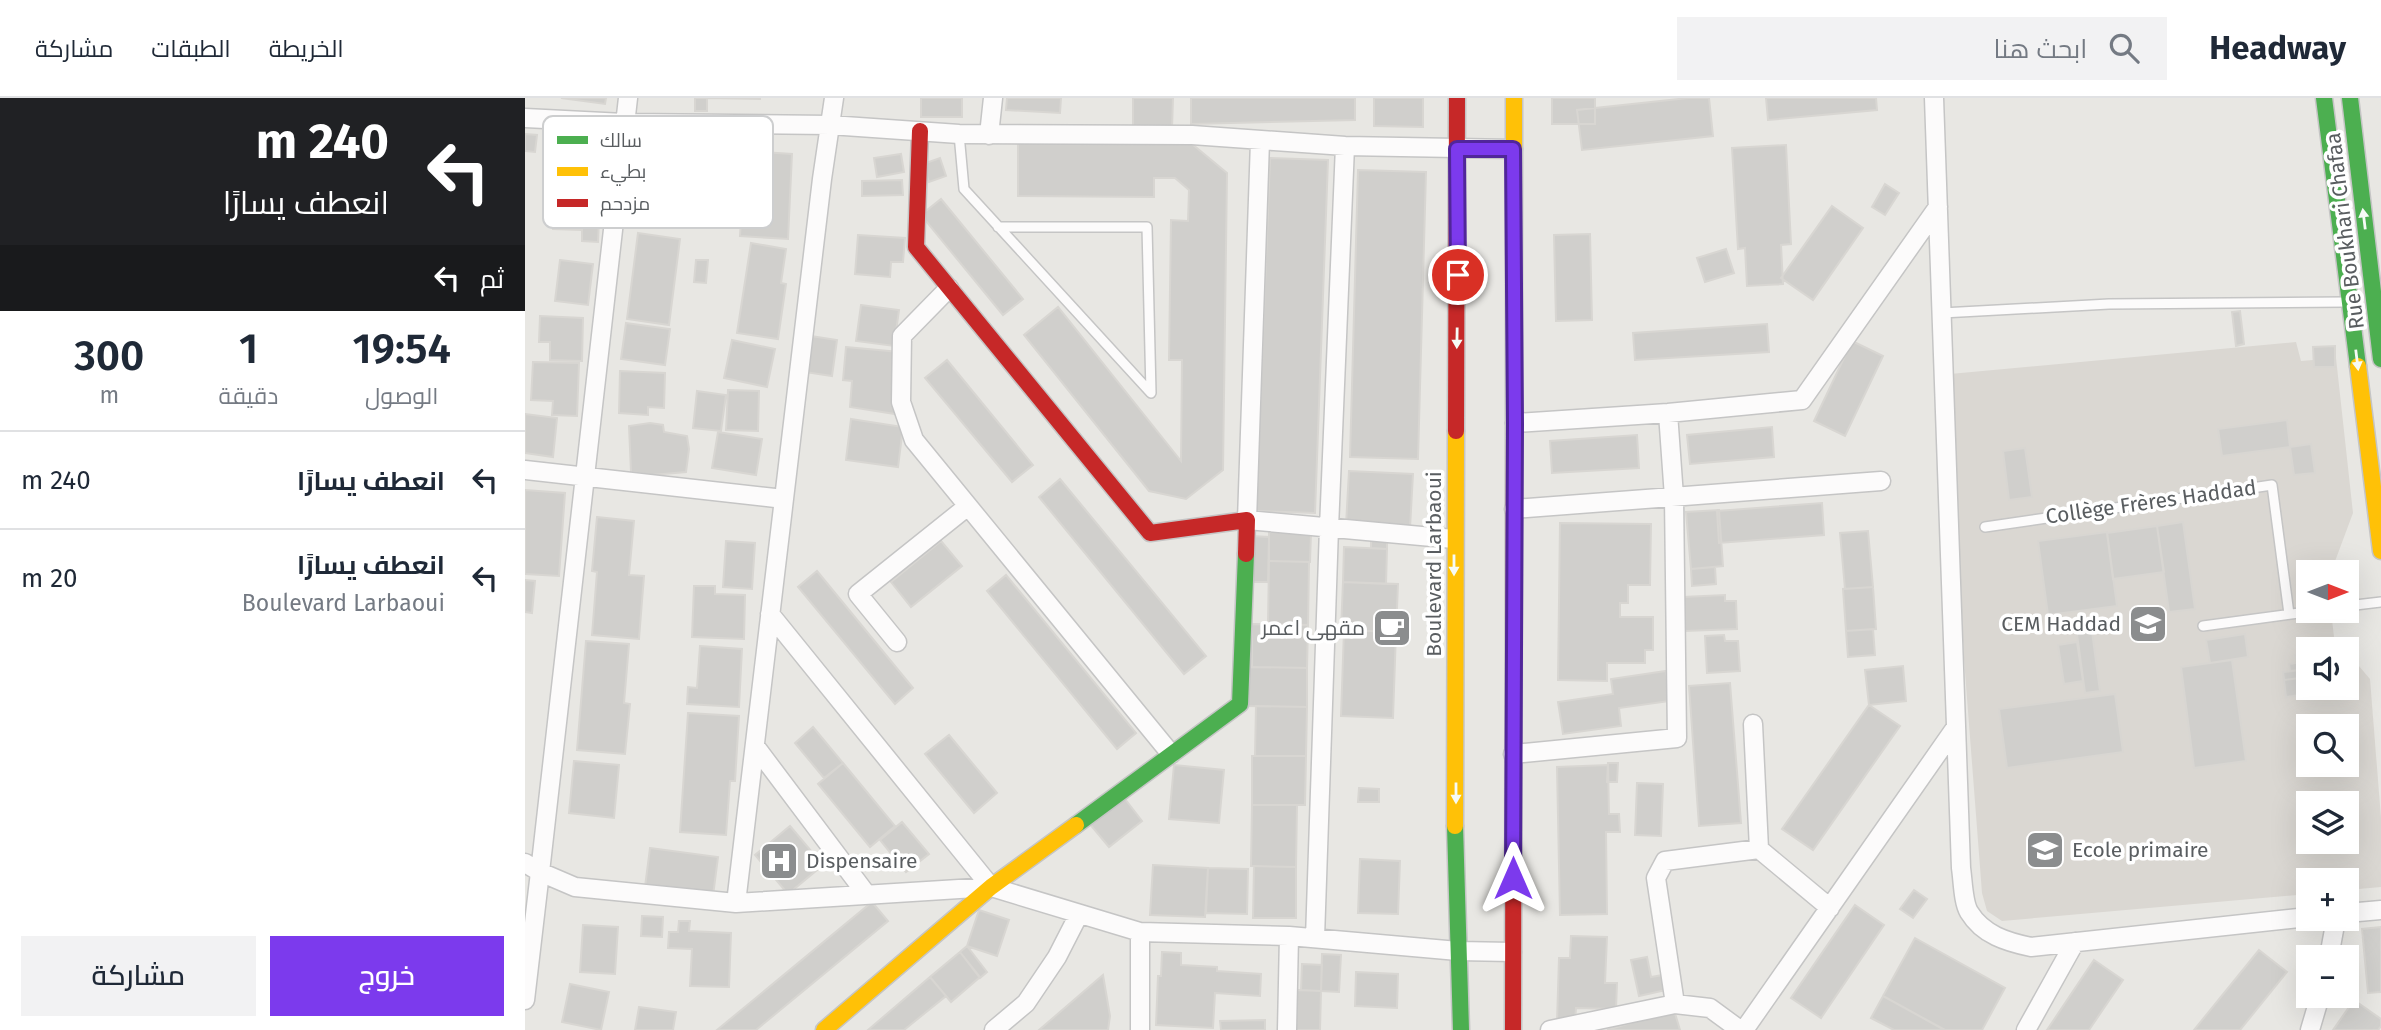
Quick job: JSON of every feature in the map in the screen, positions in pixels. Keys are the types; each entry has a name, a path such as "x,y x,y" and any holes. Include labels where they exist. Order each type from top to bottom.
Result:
{"main road":[{"name":"Boulevard Larbaoui","path":"1457,98 1454,539 1461,1030"},
{"path":"1513,1030 1514,98"},
{"name":"Rue Boukhari Chafaa","path":"2324,98 2381,551"},
{"name":"Rue Boukhari Chafaa","path":"2350,98 2378,297 2381,359"},
{"path":"824,1030 991,887 1240,704 1247,520 1150,533 916,247 921,131"}],"street":[{"path":"625,116 628,98"},
{"path":"736,903 834,98"},
{"path":"989,135 993,98"},
{"path":"1934,98 1961,868 1968,911 1986,931 2005,942 2031,947 2296,918"},
{"path":"525,118 543,119"},
{"path":"773,124 830,125 989,135 1192,135 1345,146 1513,149"},
{"path":"1260,141 1247,520 1454,539"},
{"path":"1315,938 1345,146"},
{"path":"1515,424 1801,400 1938,207"},
{"path":"525,1000 533,867 612,228"},
{"path":"949,288 902,336 901,402 914,440 1171,754"},
{"path":"2350,302 2378,297"},
{"path":"1513,754 1677,738 1674,498 1668,413"},
{"path":"525,470 784,499"},
{"path":"1514,509 1881,481"},
{"path":"897,642 858,594 968,506"},
{"path":"770,614 991,887"},
{"path":"1753,724 1759,849"},
{"path":"1550,1030 1675,1004 1710,1008 1742,1030 1957,727"},
{"path":"755,746 867,895"},
{"path":"1675,1004 1656,878 1665,861 1759,849 1830,908"},
{"path":"533,867 575,887 736,903 991,887 1140,932 1289,936 1458,951 1512,952"},
{"path":"2359,912 2381,910"},
{"path":"994,1030 1026,1003 1057,957 1079,914"},
{"path":"1140,932 1140,1030"},
{"path":"1287,1030 1289,936"},
{"path":"2026,1030 2075,942"},
{"path":"2311,1030 2317,1008"}],"lane":[{"path":"959,134 964,189 998,227 1061,296 1151,393 1147,227 998,227"},
{"path":"1942,313 2109,304 2350,302"},
{"name":"Collège Frères Haddad","path":"1985,527 2272,485 2289,614"},
{"path":"2359,605 2381,602"},
{"path":"2203,626 2296,613"}],"shaded area":[{"name":"CEM Haddad","path":"2296,342 2301,361 2336,358 2353,513 2335,560 2296,560 2296,623 2332,623 2334,637 2296,637 2296,700 2359,700 2359,666 2370,679 2381,818 2381,887 2359,889 2359,868 2296,868 2296,895 2002,921 1987,911 1982,893 1964,659 1950,374"}],"building":[{"path":"561,98 606,98 605,104"},
{"path":"695,98 707,98 707,111 695,111"},
{"path":"921,98 962,98 962,117 921,117"},
{"path":"1007,98 1061,98 1060,113 1006,110"},
{"path":"1133,98 1173,98 1172,129 1133,129"},
{"path":"1191,98 1355,98 1355,120 1191,124"},
{"path":"1374,98 1423,98 1423,127 1374,126"},
{"path":"1552,98 1595,98 1595,124 1552,124"},
{"path":"1709,98 1713,136 1582,150 1577,110"},
{"path":"1766,98 1876,98 1877,110 1768,120"},
{"path":"525,134 537,135 535,152 525,151"},
{"path":"1018,143 1192,144 1227,173 1223,470 1186,499 1149,491 1024,335 1058,307 1181,461 1182,360 1169,360 1171,220 1188,221 1189,190 1175,178 1154,178 1154,197 1018,196"},
{"path":"1786,145 1791,244 1781,245 1783,284 1747,286 1745,248 1738,249 1732,148"},
{"path":"773,153 792,154 788,239 740,236 740,228 773,228"},
{"path":"901,154 904,172 877,177 874,158"},
{"path":"940,158 946,176 929,182 923,164"},
{"path":"1270,158 1328,160 1315,513 1256,511"},
{"path":"1358,170 1426,172 1418,459 1350,457"},
{"path":"902,180 903,195 862,196 862,181"},
{"path":"1885,184 1899,193 1885,215 1872,207"},
{"path":"941,199 1023,299 1003,315 921,215"},
{"path":"1832,206 1863,228 1813,300 1781,278"},
{"path":"599,228 598,242 582,241 582,230 553,229"},
{"path":"638,233 680,239 669,325 627,319"},
{"path":"1590,234 1592,320 1556,321 1554,235"},
{"path":"858,235 905,238 903,262 891,262 890,277 855,274"},
{"path":"751,243 786,249 781,283 786,284 778,339 737,333"},
{"path":"1726,249 1734,273 1705,282 1697,258"},
{"path":"560,260 593,264 588,305 555,301"},
{"path":"696,260 708,260 706,283 694,282"},
{"path":"861,305 899,310 894,346 856,341"},
{"path":"2240,311 2244,344 2236,346 2232,312"},
{"path":"540,316 583,318 582,361 550,360 550,342 539,342"},
{"path":"626,323 670,329 665,365 621,359"},
{"path":"1767,324 1769,352 1635,360 1633,333"},
{"path":"811,336 837,340 832,376 805,372"},
{"path":"732,340 775,349 767,387 724,378"},
{"path":"1852,341 1883,356 1845,436 1814,421"},
{"path":"2335,346 2335,367 2314,367 2313,347"},
{"path":"846,347 899,352 895,414 850,407 852,381 843,380"},
{"path":"947,360 1033,465 1012,482 925,378"},
{"path":"533,362 579,363 577,416 552,415 553,401 531,400"},
{"path":"620,371 665,373 664,408 648,407 648,415 619,413"},
{"path":"728,390 759,391 758,431 726,430"},
{"path":"697,391 726,395 721,431 693,428"},
{"path":"525,414 557,418 553,457 525,453"},
{"path":"851,419 903,427 898,467 846,460"},
{"path":"2287,420 2290,447 2222,456 2218,429"},
{"path":"650,423 663,425 664,432 687,436 689,449 686,472 652,475 631,472 629,426"},
{"path":"1772,427 1774,457 1690,464 1687,435"},
{"path":"718,432 762,439 756,475 712,468"},
{"path":"1637,435 1639,468 1552,473 1550,441"},
{"path":"2311,444 2315,473 2294,475 2290,447"},
{"path":"2025,448 2032,497 2009,500 2003,451"},
{"path":"1349,471 1413,474 1410,528 1346,525"},
{"path":"1060,479 1206,656 1184,674 1039,497"},
{"path":"525,490 565,493 559,576 525,574"},
{"path":"1822,503 1824,535 1719,543 1717,511"},
{"path":"1719,510 1723,566 1691,569 1686,512"},
{"path":"597,517 634,521 629,575 644,576 639,639 592,635 597,572 592,571"},
{"path":"2183,522 2195,609 2169,612 2157,526"},
{"path":"1560,523 1651,524 1650,585 1628,585 1628,603 1620,603 1620,617 1653,617 1653,650 1645,650 1645,663 1607,663 1607,681 1558,680"},
{"path":"2157,526 2164,572 2113,579 2107,533"},
{"path":"1868,531 1873,587 1845,589 1840,533"},
{"path":"1269,532 1311,533 1310,562 1269,561"},
{"path":"2107,532 2117,606 2048,615 2038,541"},
{"path":"1251,536 1269,537 1268,582 1250,582"},
{"path":"1371,540 1387,541 1387,549 1371,548"},
{"path":"726,541 755,543 752,589 723,587"},
{"path":"941,541 962,566 911,607 891,582"},
{"path":"1344,547 1387,549 1386,584 1343,582"},
{"path":"1269,561 1309,562 1308,625 1268,624"},
{"path":"1715,567 1716,584 1692,586 1691,569"},
{"path":"817,571 913,688 895,704 798,587"},
{"path":"1006,575 1136,733 1117,749 987,591"},
{"path":"525,580 535,581 532,613 525,612"},
{"path":"1343,582 1398,584 1396,632 1341,630"},
{"path":"694,586 715,586 715,594 745,595 744,639 692,637"},
{"path":"1873,587 1876,629 1846,631 1843,589"},
{"path":"1725,595 1725,601 1736,601 1737,629 1685,631 1683,597"},
{"path":"1252,624 1308,625 1307,668 1252,667"},
{"path":"2091,624 2100,691 2085,693 2076,627"},
{"path":"1873,629 1875,655 1848,657 1846,631"},
{"path":"1344,630 1396,632 1393,718 1341,716"},
{"path":"2245,634 2248,657 2210,663 2206,640"},
{"path":"1724,635 1725,641 1738,641 1740,671 1707,673 1705,636"},
{"path":"586,641 629,644 624,703 630,704 625,754 577,750"},
{"path":"2077,642 2083,681 2064,684 2058,645"},
{"path":"700,646 742,649 739,707 687,704 688,687 697,688"},
{"path":"2232,660 2246,761 2194,768 2181,667"},
{"path":"2296,663 2296,670 2290,671 2289,664"},
{"path":"1903,666 1906,701 1869,705 1865,670"},
{"path":"1249,667 1307,668 1307,707 1248,706"},
{"path":"2296,670 2296,678 2284,680 2283,672"},
{"path":"1666,671 1670,701 1619,708 1621,726 1563,734 1558,702 1613,694 1611,679"},
{"path":"2296,678 2296,696 2286,697 2284,680"},
{"path":"1730,683 1741,823 1699,826 1689,686"},
{"path":"2115,694 2123,752 2007,768 1999,709"},
{"path":"1869,705 1900,726 1813,850 1782,829"},
{"path":"1256,706 1307,707 1306,756 1255,756"},
{"path":"688,713 739,716 735,781 730,781 726,835 680,832"},
{"path":"813,727 843,763 824,778 795,743"},
{"path":"949,735 997,793 974,813 925,754"},
{"path":"1252,756 1306,756 1305,805 1252,805"},
{"path":"574,761 619,765 614,818 569,813"},
{"path":"843,763 895,826 870,847 818,784"},
{"path":"1608,763 1618,763 1617,782 1607,782"},
{"path":"1174,765 1224,770 1219,823 1169,819"},
{"path":"1608,765 1609,814 1619,814 1620,832 1606,832 1607,914 1560,915 1557,767"},
{"path":"1637,783 1663,784 1661,836 1635,835"},
{"path":"1359,788 1379,789 1379,802 1358,802"},
{"path":"1122,795 1142,821 1109,847 1088,822"},
{"path":"1252,805 1297,805 1296,867 1251,866"},
{"path":"902,822 929,854 906,872 880,840"},
{"path":"790,826 823,865 788,894 755,855"},
{"path":"650,848 718,857 713,896 645,887"},
{"path":"1360,859 1400,861 1398,914 1358,913"},
{"path":"1153,865 1208,868 1205,917 1150,915"},
{"path":"1254,866 1296,867 1296,918 1253,918"},
{"path":"1208,868 1248,869 1247,914 1206,913"},
{"path":"1914,890 1927,899 1913,918 1900,909"},
{"path":"872,902 888,921 756,1030 717,1030"},
{"path":"1855,905 1884,925 1821,1018 1791,998"},
{"path":"979,910 1009,920 997,956 967,946"},
{"path":"642,916 663,917 662,937 641,936"},
{"path":"679,921 690,921 689,931 731,933 729,987 690,986 692,949 668,948 669,932 678,932"},
{"path":"583,925 618,927 615,974 580,972"},
{"path":"2381,927 2381,992 2368,993 2362,929"},
{"path":"1571,936 1607,937 1605,983 1617,983 1616,1009 1576,1008 1575,1022 1557,1022 1559,958 1570,958"},
{"path":"1915,938 2005,988 1982,1030 1945,1030 1883,996"},
{"path":"967,946 987,972 980,978 960,952"},
{"path":"2259,950 2287,972 2240,1030 2194,1030"},
{"path":"960,952 980,977 951,1002 930,977"},
{"path":"1162,952 1181,953 1181,965 1261,974 1260,996 1215,993 1213,1028 1156,1025"},
{"path":"1322,954 1341,955 1339,992 1321,991"},
{"path":"1647,957 1651,977 1663,975 1666,990 1639,996 1631,960"},
{"path":"2094,960 2123,980 2089,1030 2047,1030"},
{"path":"1302,964 1322,965 1321,991 1301,990"},
{"path":"1356,972 1398,974 1397,1008 1355,1006"},
{"path":"1103,975 1110,1016 1108,1030 1039,1030"},
{"path":"930,977 946,996 904,1030 868,1030"},
{"path":"570,984 609,992 601,1030 562,1022"},
{"path":"1297,990 1321,991 1320,1030 1296,1030"},
{"path":"1883,996 1944,1030 1894,1030 1871,1018"},
{"path":"2359,1004 2381,1019 2378,1030 2333,1030 2348,1008 2359,1008"},
{"path":"639,1007 676,1012 673,1030 635,1030"},
{"path":"1674,1010 1680,1030 1607,1030"},
{"path":"1265,1020 1265,1030 1221,1030 1220,1021"}],"traffic: fast":[{"path":"2324,98 2358,366"},
{"path":"2350,98 2381,359"},
{"path":"1076,825 1240,704 1246,554"},
{"path":"1455,826 1461,1030"}],"traffic: slow":[{"path":"1514,98 1514,423"},
{"path":"2358,366 2381,551"},
{"path":"1455,826 1456,431"},
{"path":"824,1030 991,887 1076,825"}],"traffic: jam":[{"path":"1456,431 1457,98"},
{"path":"920,131 916,247 1150,533 1247,520 1246,554"},
{"path":"1513,1030 1514,423"}],"place":[{"name":"CEM Haddad","path":"2148,624"},
{"name":"مقهى اعمر","path":"1392,628"},
{"name":"Ecole primaire","path":"2045,850"},
{"name":"Dispensaire","path":"779,861"}],"route":[{"path":"1458,275 1457,149 1513,149 1513,878"}]}
